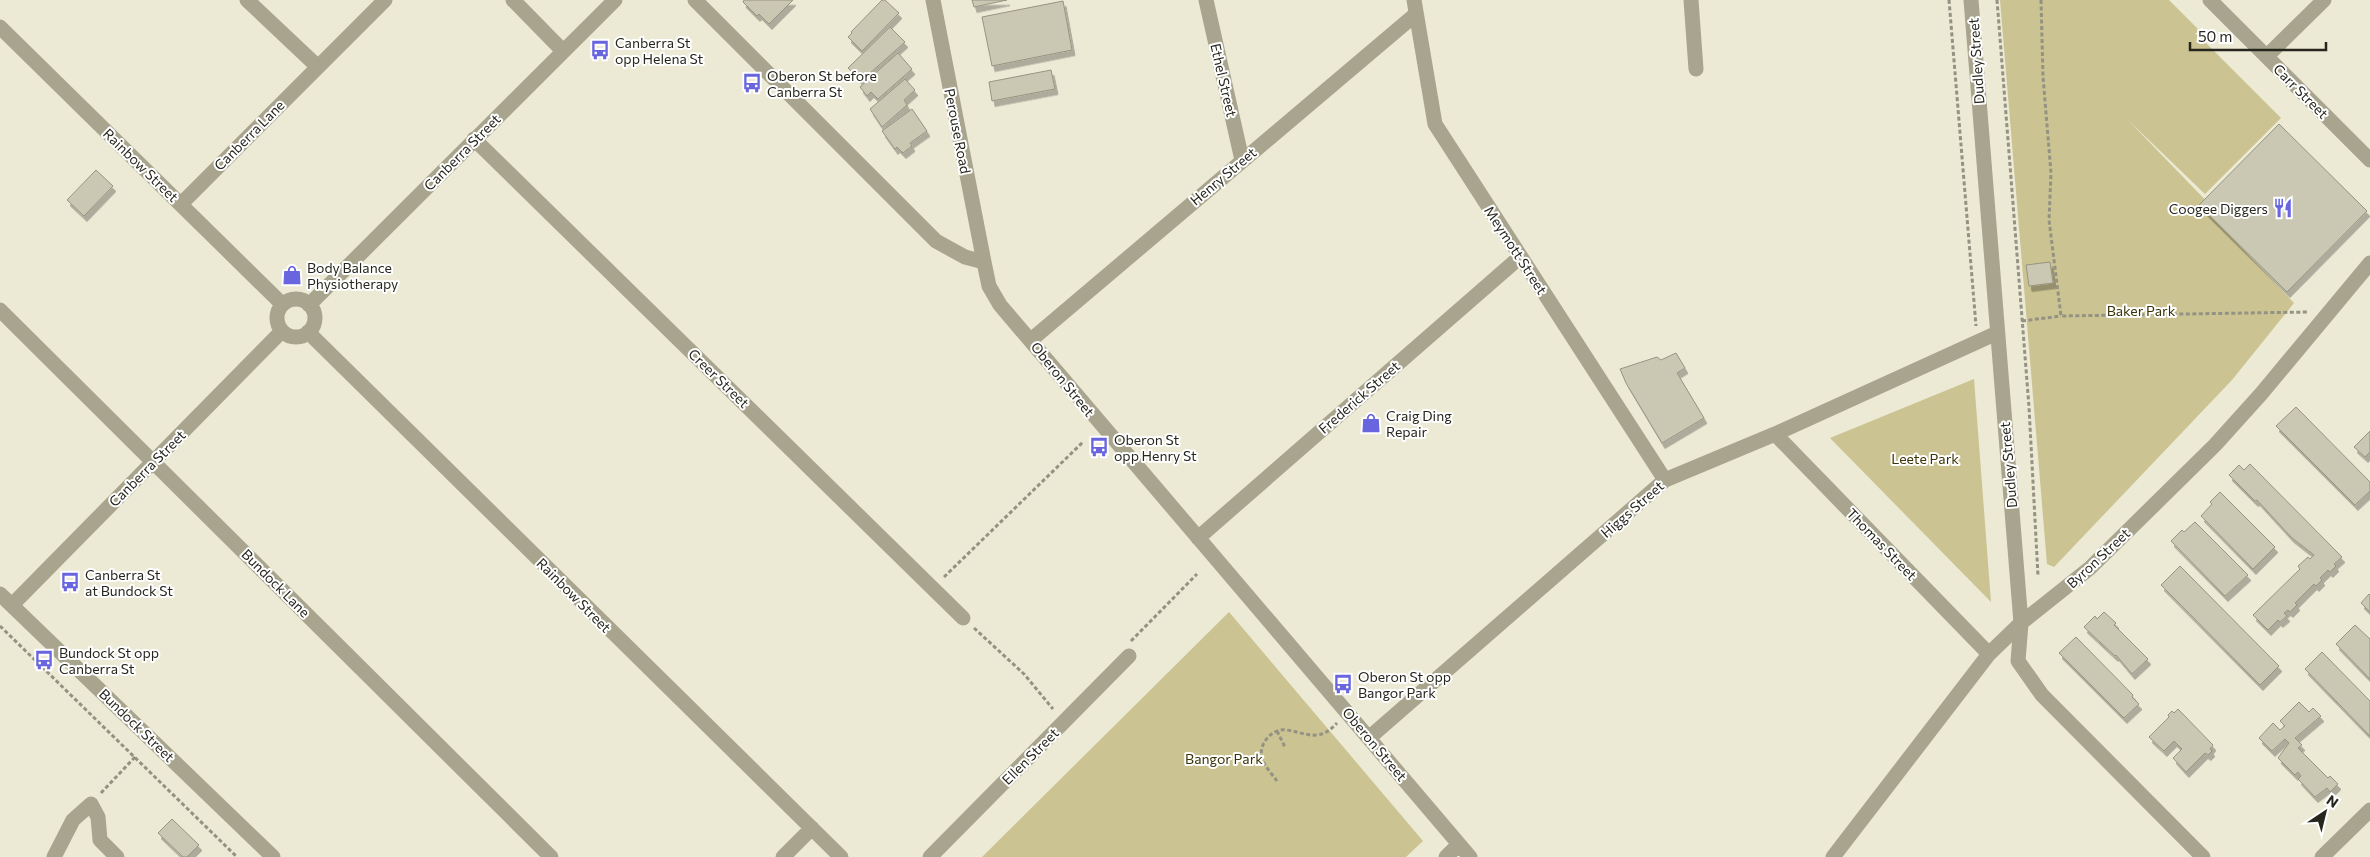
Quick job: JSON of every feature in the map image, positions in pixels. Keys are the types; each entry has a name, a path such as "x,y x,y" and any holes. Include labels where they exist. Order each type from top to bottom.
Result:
{"street":[{"path":"247,0 318,67"},
{"name":"Canberra Lane","path":"181,204 385,0"},
{"path":"513,0 563,51"},
{"name":"Canberra Street","path":"310,305 615,0"},
{"path":"695,0 936,241 965,258 984,262"},
{"name":"Perouse Road","path":"933,0 984,262"},
{"name":"Ethel Street","path":"1206,0 1242,160"},
{"path":"1691,0 1696,69"},
{"name":"Dudley Street","path":"1971,0 2021,623 2018,660 2042,695 2203,857"},
{"name":"Carr Street","path":"2210,0 2370,160"},
{"path":"2267,56 2324,0"},
{"name":"Henry Street","path":"1031,340 1242,160 1415,7"},
{"name":"Meymott Street","path":"1415,7 1435,124 1665,480"},
{"name":"Rainbow Street","path":"0,27 282,304"},
{"name":"Creer Street","path":"474,139 934,587 963,618"},
{"name":"Frederick Street","path":"1198,538 1520,257"},
{"name":"Oberon Street","path":"984,262 989,286 1000,306 1370,737 1470,857"},
{"name":"Byron Street","path":"1833,857 1989,654 2021,623 2090,568 2215,445 2370,263"},
{"path":"298,298 310,305 313,310 314,322 308,332 292,336 282,331 277,316 282,304 298,298"},
{"name":"Bundock Lane","path":"0,310 551,857"},
{"name":"Canberra Street","path":"12,605 282,331"},
{"name":"Rainbow Street","path":"308,332 841,857"},
{"name":"Higgs Street","path":"1370,737 1665,480 1775,434 1997,333"},
{"name":"Thomas Street","path":"1775,434 1989,654"},
{"name":"Bundock Street","path":"0,594 273,857"},
{"name":"Ellen Street","path":"930,857 1129,656"},
{"path":"54,857 73,820 91,804 98,817 100,840 116,857"},
{"path":"2322,857 2370,810"},
{"path":"783,857 812,828"},
{"path":"1446,857 1459,844"}],"path":[{"name":"Dudley Street","path":"1949,0 1977,341"},
{"name":"Dudley Street","path":"1997,0 2035,494 2038,576"},
{"path":"2041,0 2043,77 2051,173 2049,220 2061,316"},
{"path":"2022,321 2061,316 2330,312"},
{"path":"934,587 1083,442"},
{"path":"963,618 1024,674 1055,712"},
{"path":"0,626 237,857"},
{"path":"1277,781 1265,766 1262,750 1268,736 1277,731 1286,730 1302,734 1317,735 1327,733 1349,713"},
{"path":"1277,731 1285,747"},
{"path":"91,804 135,757"}],"green space":[{"name":"Baker Park","path":"2000,0 2169,0 2207,38 2203,43 2205,42 2281,118 2205,194 2128,120 2215,210 2212,217 2294,303 2232,380 2054,567 2047,564"},
{"name":"Leete Park","path":"1974,379 1991,602 1830,438"},
{"name":"Bangor Park","path":"1229,612 1423,841 1406,857 982,857"}],"building":[{"path":"744,0 793,0 769,24 759,14 757,16 743,2"},
{"path":"882,0 885,0 899,13 862,51 848,37"},
{"path":"972,0 1007,0 974,7"},
{"path":"1063,1 1072,50 992,66 982,17"},
{"path":"890,27 905,42 861,81 848,68"},
{"path":"898,53 912,69 878,99 871,92 867,96 860,87"},
{"path":"1051,70 1055,89 992,101 989,82"},
{"path":"905,79 915,90 904,100 907,105 882,127 870,109"},
{"path":"912,109 927,131 910,143 912,146 903,153 897,147 895,149 882,131"},
{"name":"Coogee Diggers","path":"2279,124 2367,211 2287,292 2199,205"},
{"path":"96,170 113,186 84,216 67,200"},
{"path":"2050,262 2053,283 2029,286 2026,265"},
{"path":"1676,353 1685,368 1677,373 1704,418 1662,443 1626,383 1620,369 1657,357 1661,360"},
{"path":"2296,407 2370,482 2370,491 2355,505 2276,426"},
{"path":"2370,431 2370,452 2365,457 2354,447"},
{"path":"2250,464 2342,557 2334,564 2336,566 2330,572 2328,570 2320,578 2322,580 2316,586 2314,584 2295,603 2297,605 2290,612 2288,610 2284,613 2287,616 2280,622 2278,620 2268,630 2253,615 2300,569 2298,566 2308,557 2310,559 2314,555 2291,537 2257,500 2255,501 2229,475 2239,465 2244,470"},
{"path":"2220,492 2275,547 2253,569 2201,516 2212,504 2210,502"},
{"path":"2195,522 2248,575 2225,596 2171,541 2182,530 2184,532"},
{"path":"2180,566 2279,666 2260,685 2161,585"},
{"path":"2370,595 2370,612 2361,603"},
{"path":"2104,612 2116,623 2114,625 2148,659 2132,674 2116,655 2084,627 2095,616 2097,619"},
{"path":"2355,625 2370,639 2370,679 2336,644"},
{"path":"2076,637 2133,695 2132,697 2139,704 2124,718 2059,653"},
{"path":"2322,652 2370,701 2370,736 2305,669"},
{"path":"2299,702 2309,712 2313,708 2321,716 2295,738 2302,745 2298,748 2328,778 2330,776 2338,784 2330,792 2327,788 2315,797 2298,779 2301,776 2298,772 2295,775 2278,758 2289,743 2285,739 2272,751 2259,738 2273,723 2280,730 2285,726 2280,721"},
{"path":"2178,709 2213,745 2210,749 2212,751 2208,755 2205,753 2186,772 2173,758 2182,749 2174,741 2164,751 2149,737 2169,717 2168,715 2172,711 2174,713"},
{"path":"172,819 199,845 187,857 183,857 158,833"}],"place":[{"name":"Canberra St opp Helena St","path":"600,50"},
{"name":"Oberon St before Canberra St","path":"752,83"},
{"name":"Coogee Diggers","path":"2283,208"},
{"name":"Body Balance Physiotherapy","path":"292,275"},
{"name":"Craig Ding Repair","path":"1371,423"},
{"name":"Oberon St opp Henry St","path":"1099,447"},
{"name":"Canberra St at Bundock St","path":"70,582"},
{"name":"Bundock St opp Canberra St","path":"44,660"},
{"name":"Oberon St opp Bangor Park","path":"1343,684"}]}
